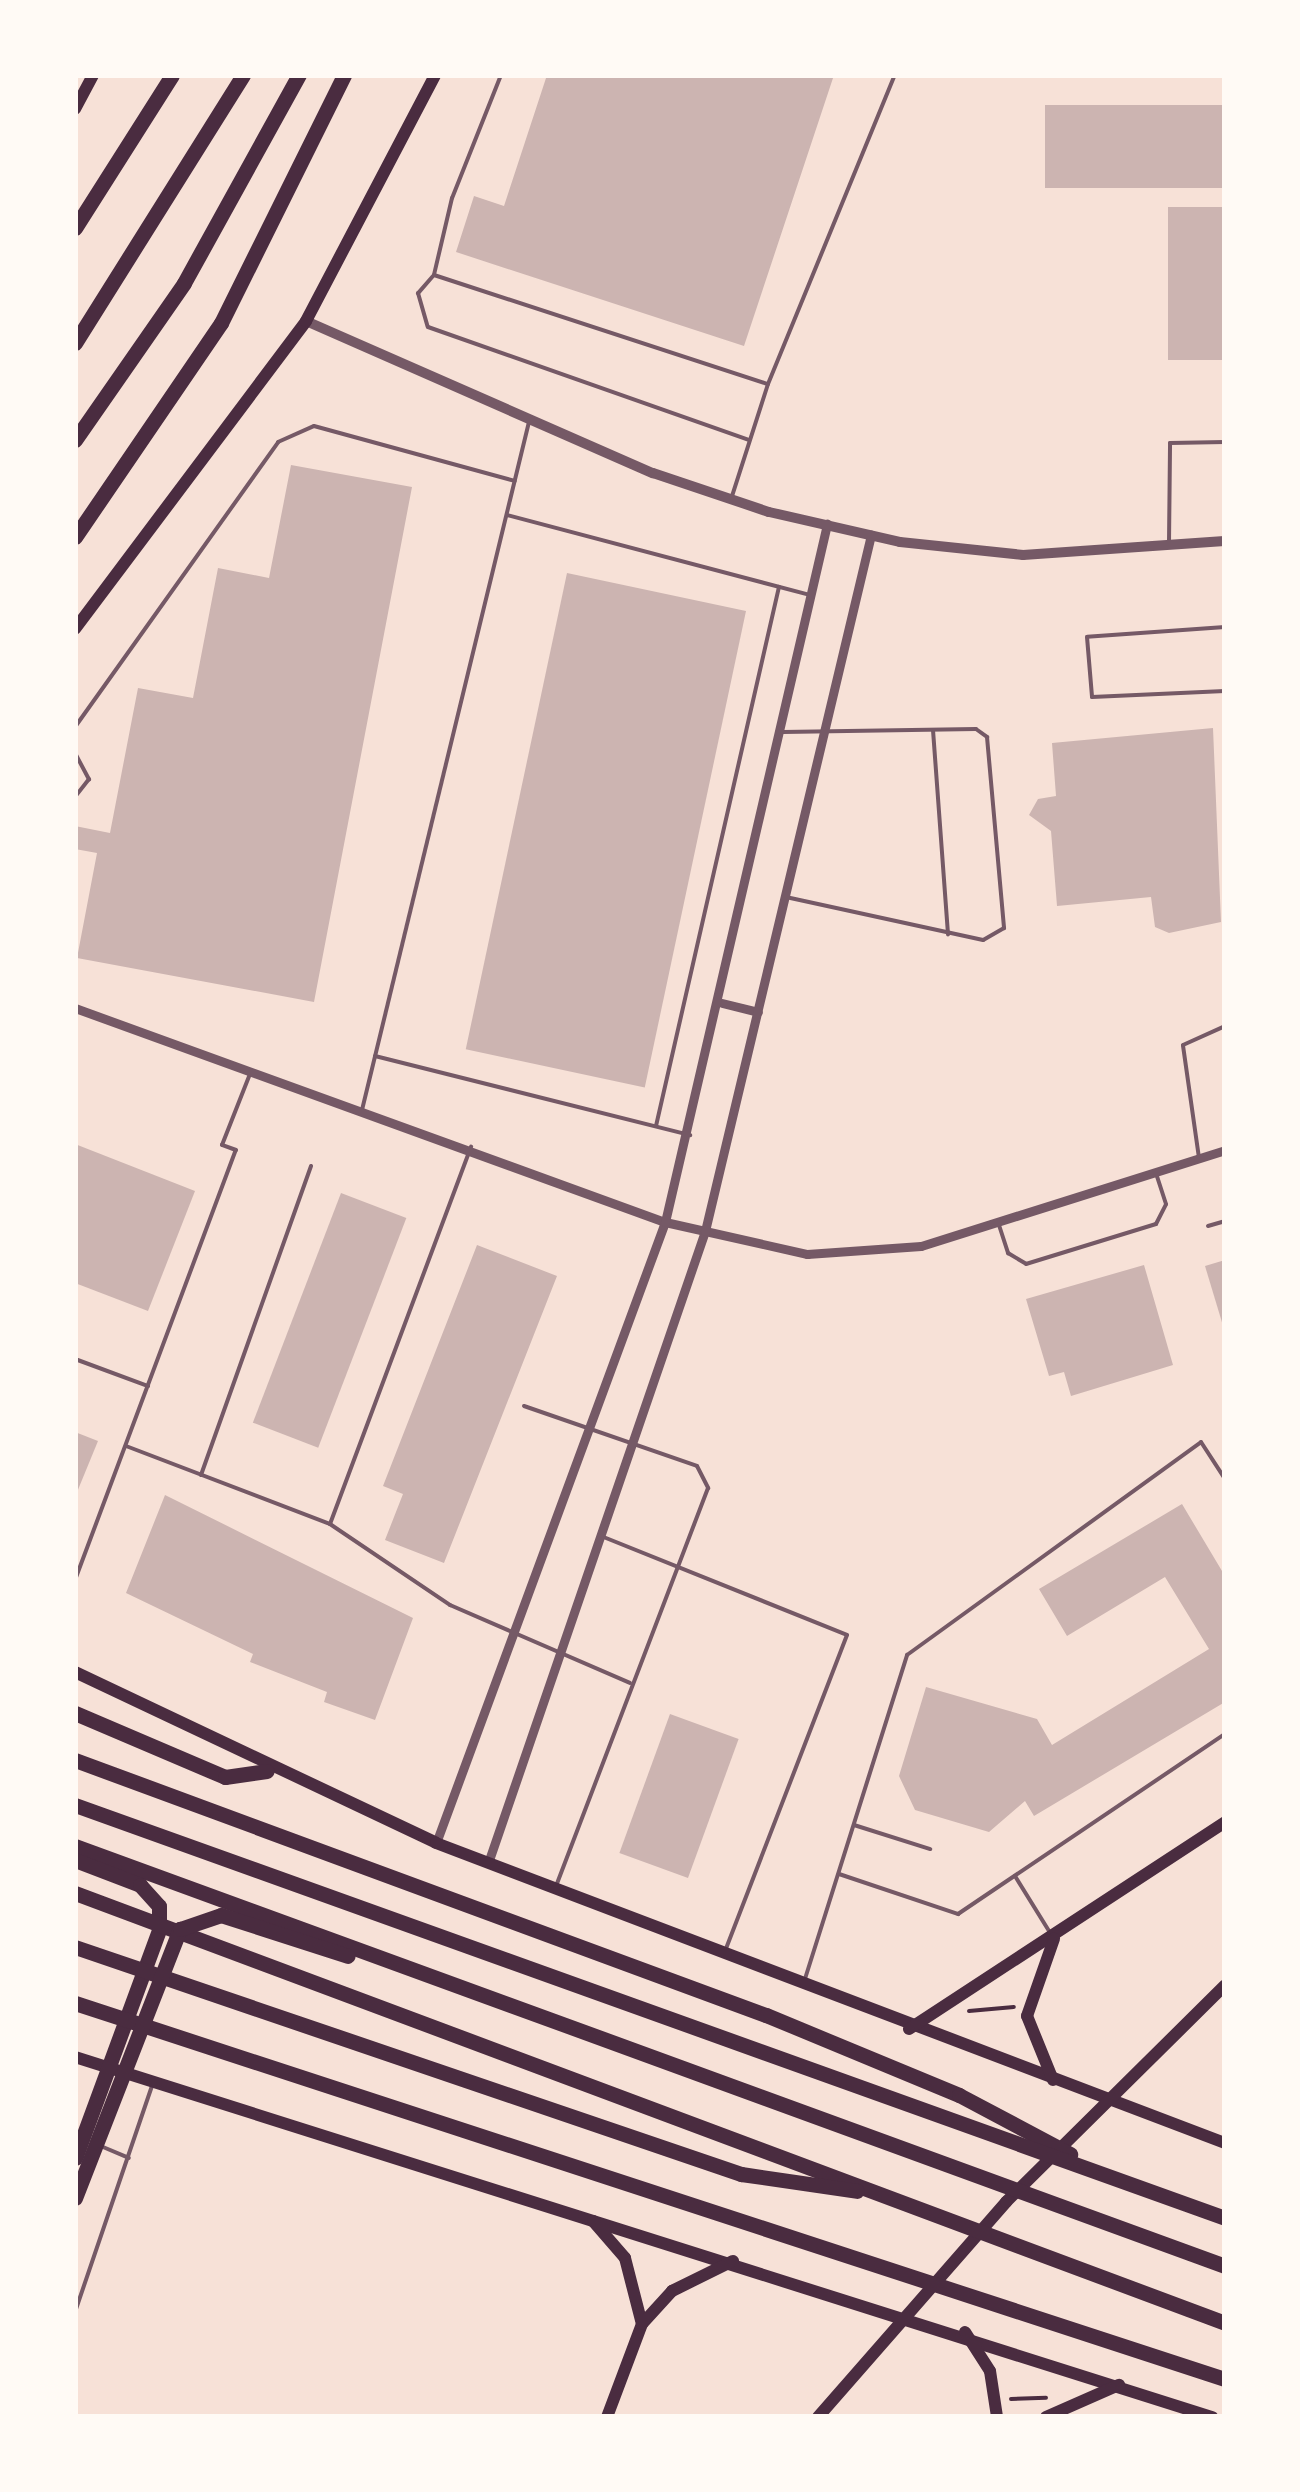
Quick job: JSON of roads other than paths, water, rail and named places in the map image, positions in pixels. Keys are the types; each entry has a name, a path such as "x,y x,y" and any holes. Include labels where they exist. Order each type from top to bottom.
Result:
{"highway":[{"path":"75,228 127,155 172,75"},
{"path":"75,343 242,75"},
{"path":"75,440 184,283 299,75"},
{"path":"75,538 165,410 287,203 344,75"},
{"path":"75,1712 225,1777 268,1771"},
{"path":"75,1752 132,1778"},
{"path":"75,1760 352,1859 880,2062 1108,2174"},
{"path":"75,1805 849,2090 1108,2174 1225,2218"},
{"path":"75,1846 1225,2266"},
{"path":"75,1860 140,1885 158,1906 159,1930 75,2158"},
{"path":"75,1894 1225,2322"},
{"path":"75,2198 166,1954 195,1917 221,1915 449,1984"},
{"path":"75,1947 741,2174 883,2195"},
{"path":"75,2004 1225,2379"}],"main road":[{"path":"76,104 93,75"},
{"path":"75,628 306,321 435,75"},
{"path":"75,1672 268,1771 436,1843 909,2029 1225,2143"},
{"path":"909,2029 1054,1939 1225,1822"},
{"path":"1054,1939 1027,2016 1054,2080"},
{"path":"818,2417 1006,2202 1225,1985"},
{"path":"75,2057 964,2332 1212,2417"},
{"path":"592,2219 625,2258 642,2324"},
{"path":"607,2417 642,2324 672,2291 733,2261"},
{"path":"964,2332 990,2371 997,2417"},
{"path":"1046,2417 1122,2384"}],"street":[{"path":"306,321 529,422 731,500 871,535 1024,555 1169,549 1225,541"},
{"path":"436,1843 594,1430 665,1222 722,1002 783,732 808,594 827,524"},
{"path":"488,1863 705,1231 871,535"},
{"path":"722,1002 758,1012"},
{"path":"75,1008 250,1074 470,1146 665,1222 859,1257 998,1222 1225,1150"}],"lane":[{"path":"501,75 452,198 434,276 418,293 428,327 749,440"},
{"path":"731,500 768,384 895,75"},
{"path":"434,276 768,384"},
{"path":"362,1110 529,422"},
{"path":"75,727 278,442 314,426 515,481"},
{"path":"1169,549 1170,442 1225,442"},
{"path":"507,515 808,594"},
{"path":"656,1126 779,587"},
{"path":"1225,627 1087,636 1092,696 1225,691"},
{"path":"933,730 948,934"},
{"path":"783,732 933,730 987,737 1004,928 983,940 784,897"},
{"path":"75,752 89,779 75,797"},
{"path":"1199,1158 1183,1045 1225,1026"},
{"path":"375,1056 690,1136"},
{"path":"75,1580 236,1150 222,1145 250,1074"},
{"path":"330,1524 470,1146"},
{"path":"202,1475 311,1166"},
{"path":"998,1222 1008,1253 1026,1264 1156,1224 1166,1204 1156,1172"},
{"path":"1208,1226 1225,1221"},
{"path":"75,1359 148,1386"},
{"path":"524,1406 633,1443 704,1476 555,1888"},
{"path":"803,1986 907,1655 1201,1442 1225,1479"},
{"path":"126,1446 330,1524 450,1605 556,1658 630,1683"},
{"path":"600,1536 847,1635 724,1954"},
{"path":"839,1874 958,1914 1225,1734"},
{"path":"854,1825 930,1849"},
{"path":"1015,1876 1054,1939"},
{"path":"75,2312 153,2082"},
{"path":"75,2136 130,2158"}]}
